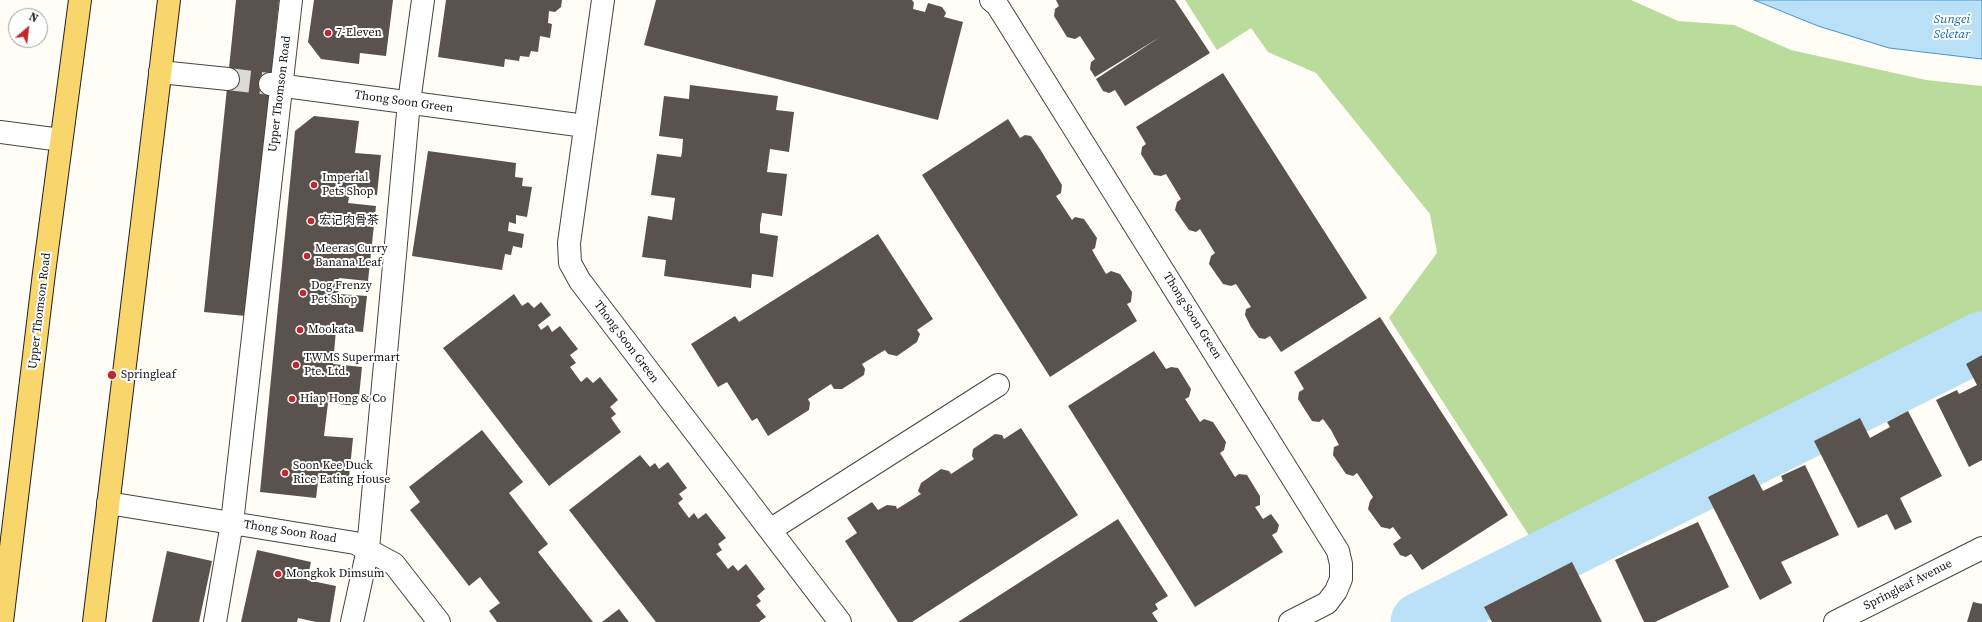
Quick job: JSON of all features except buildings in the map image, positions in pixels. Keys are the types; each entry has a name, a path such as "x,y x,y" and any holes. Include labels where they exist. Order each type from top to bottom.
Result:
{"main road":[{"name":"Upper Thomson Road","path":"2,622 61,140 80,0"},
{"path":"94,622 169,0"}],"street":[{"name":"Upper Thomson Road","path":"215,622 232,523 276,85 291,0"},
{"path":"352,622 368,549 409,102 423,0"},
{"name":"Thong Soon Green","path":"603,0 569,243 570,264 580,281 840,622"},
{"name":"Thong Soon Green","path":"991,0 997,5 1338,551 1341,564 1340,579 1336,591 1327,603 1290,622"},
{"path":"160,72 228,80"},
{"name":"Thong Soon Green","path":"276,85 585,126"},
{"path":"0,132 61,140"},
{"path":"770,530 998,385"},
{"name":"Thong Soon Road","path":"108,503 355,543 394,564 440,622"},
{"name":"Springleaf Avenue","path":"1835,622 1982,548"}],"green space":[{"path":"1185,0 1631,0 1678,21 1734,25 1791,50 1926,80 1982,86 1982,326 1537,548 1389,318 1437,253 1430,214 1316,73 1268,52 1251,28 1217,50"}],"water":[{"name":"Sungei Seletar","path":"1754,0 1982,0 1982,59 1889,48 1818,26"}],"waterway":[{"path":"1420,622 1982,341"}],"tunnel":[{"path":"228,79 270,84"}],"place":[{"name":"7-Eleven","path":"328,33"},
{"name":"Imperial Pets Shop","path":"314,185"},
{"name":"宏记肉骨茶","path":"311,221"},
{"name":"Meeras Curry Banana Leaf","path":"307,256"},
{"name":"Dog Frenzy Pet Shop","path":"303,293"},
{"name":"Mookata","path":"300,330"},
{"name":"TWMS Supermart Pte. Ltd.","path":"296,365"},
{"name":"Springleaf","path":"112,375"},
{"name":"Hiap Hong & Co","path":"292,399"},
{"name":"Soon Kee Duck Rice Eating House","path":"285,473"},
{"name":"Mongkok Dimsum","path":"278,574"}]}
